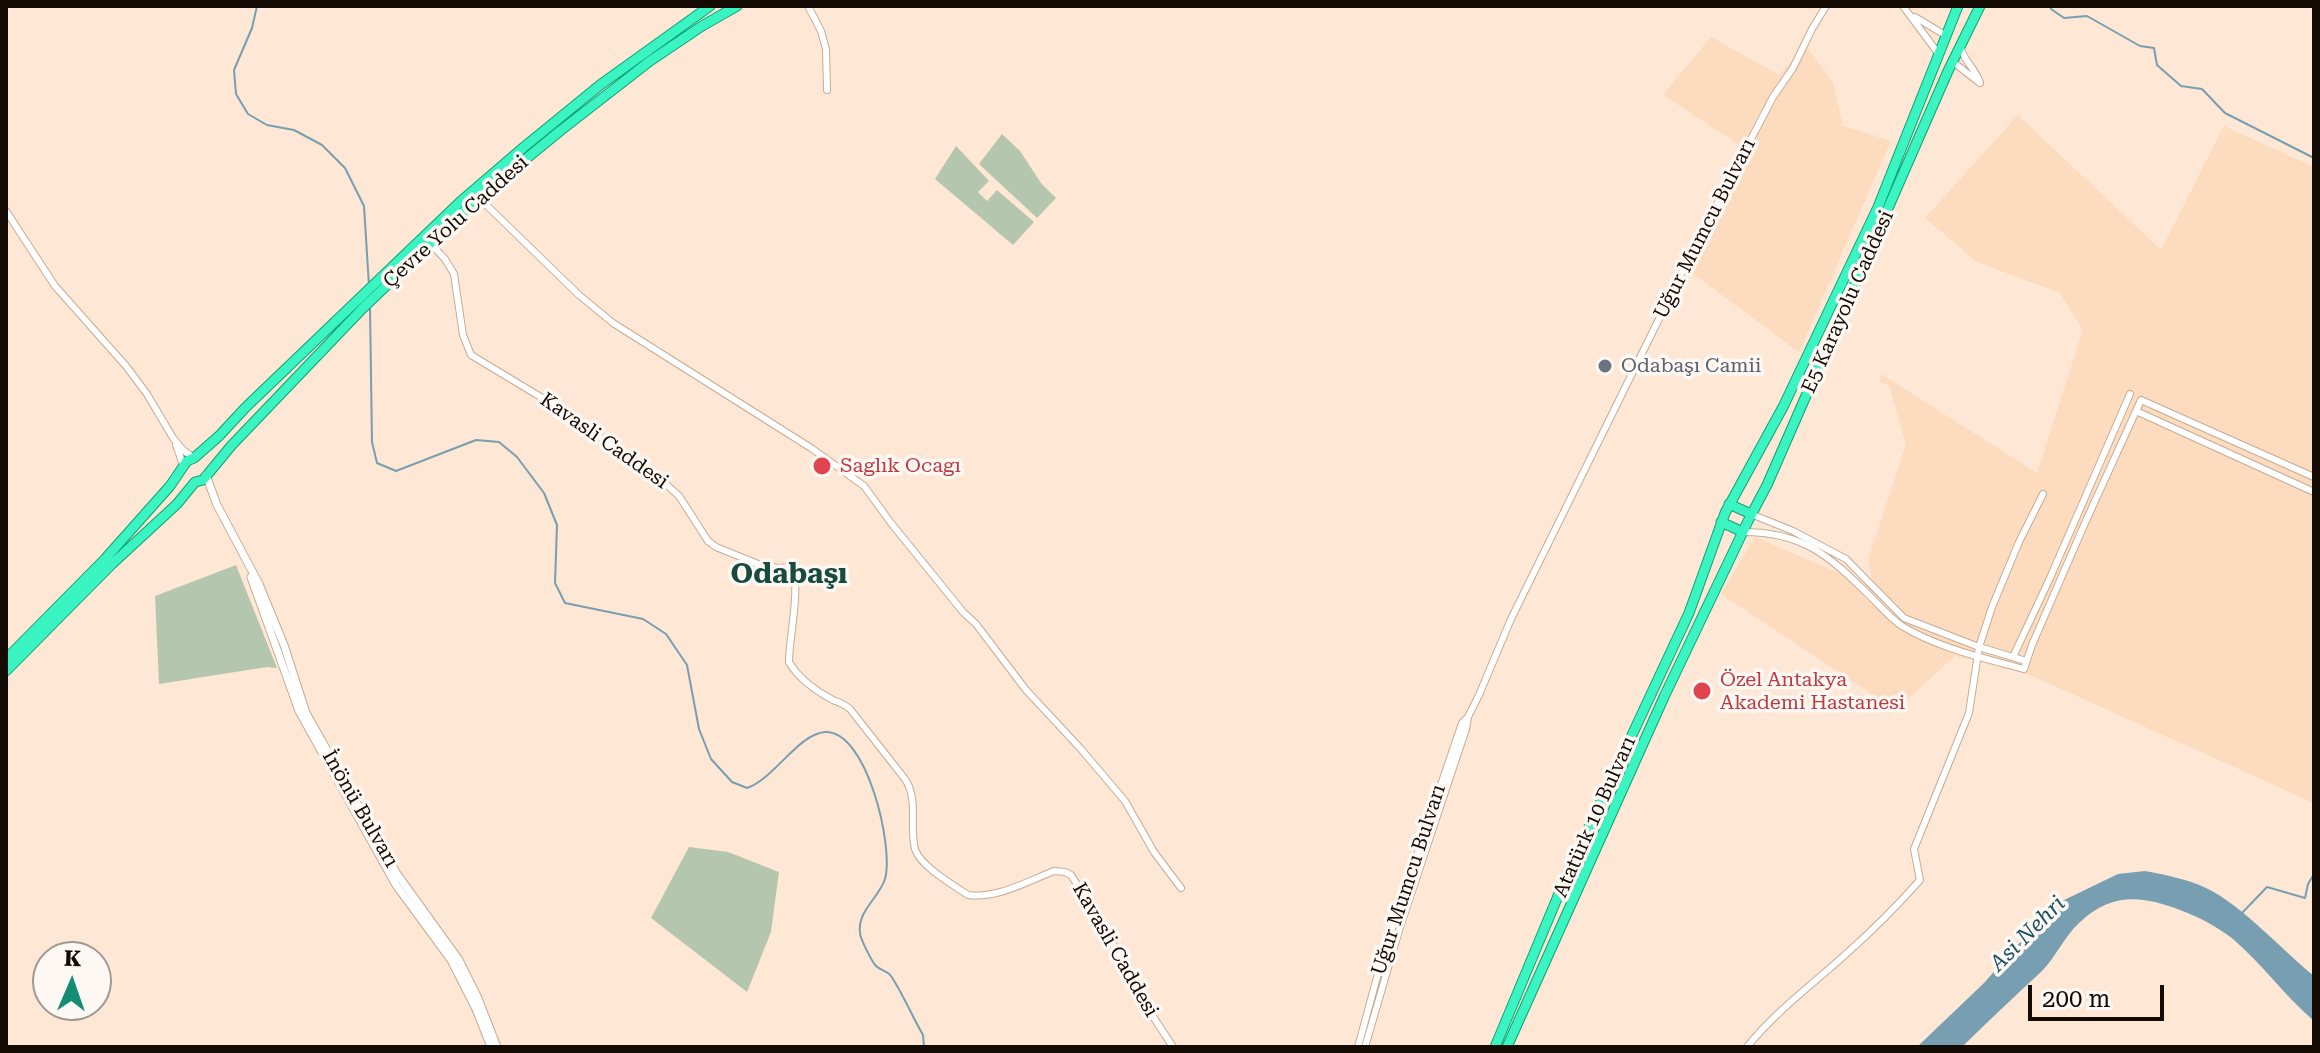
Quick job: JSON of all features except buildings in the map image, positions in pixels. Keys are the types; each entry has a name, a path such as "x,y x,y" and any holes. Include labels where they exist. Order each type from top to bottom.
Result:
{"highway":[{"name":"Çevre Yolu Caddesi","path":"6,659 105,559 170,486 187,461 194,458 361,304 460,202 600,85 710,6"},
{"name":"Çevre Yolu Caddesi","path":"392,274 560,131 650,61 737,6"},
{"name":"E5 Karayolu Caddesi","path":"1697,589 1729,504 1783,407 1878,207 1958,6"},
{"name":"E5 Karayolu Caddesi","path":"1712,596 1767,485 1980,6"},
{"path":"1945,35 1961,45"},
{"path":"1938,53 1953,62"},
{"name":"Çevre Yolu Caddesi","path":"6,671 196,482 203,480 361,304"},
{"path":"194,458 204,463 206,475"},
{"path":"183,468 187,479 196,482"},
{"path":"1729,504 1751,514"},
{"path":"1721,522 1743,532"},
{"name":"Atatürk 10 Bulvarı","path":"1495,1047 1568,872 1689,613 1697,589"},
{"name":"Atatürk 10 Bulvarı","path":"1507,1047 1712,596"}],"main road":[{"name":"İnönü Bulvarı","path":"206,475 217,505 246,559 299,711 396,885 451,960 494,1047"},
{"name":"İnönü Bulvarı","path":"196,482 217,505"}],"street":[{"name":"Uğur Mumcu Bulvarı","path":"1365,1047 1468,717 1511,619 1694,248 1773,97 1793,68 1826,6"},
{"path":"1938,53 1903,6 1916,18 1945,35"},
{"path":"808,8 821,31 826,49 827,90"},
{"path":"1953,62 1980,83 1977,71 1964,57 1961,45"},
{"path":"479,198 579,295 613,323 811,448 864,486 1026,690 1125,801 1154,852 1181,888"},
{"path":"6,211 55,286 126,366 173,438 194,458"},
{"name":"Kavasli Caddesi","path":"430,243 454,274 463,335 471,355 549,402 658,477 679,496 708,541 716,547 758,564 792,567 796,585 789,662 794,672 850,709 905,779 912,798 915,849 924,863 968,895 975,896 991,895 1054,871 1071,875 1105,928 1135,989 1173,1047"},
{"path":"2012,661 2130,394"},
{"path":"1743,532 1771,532 1818,550 1903,626 1940,643 2012,661 2026,661 2141,400 2314,477"},
{"path":"2136,411 2314,492"},
{"path":"173,438 183,468"},
{"path":"1747,1047 1778,1011 1847,954 1920,880 1914,849 1969,713 1979,651 1992,607 2043,494"},
{"path":"1751,514 1793,531 1846,559 1904,618 1979,651"},
{"name":"Uğur Mumcu Bulvarı","path":"1358,1047 1383,955 1420,842 1462,723 1468,717"}],"shaded area":[{"path":"1711,37 1779,75 1806,46 1833,82 1843,126 1891,141 1799,352 1688,270 1749,151 1663,95"},
{"path":"2018,115 2161,250 2224,126 2314,167 2314,803 2028,674 1955,656 1896,710 1721,594 1755,537 1874,588 1868,560 1906,445 1889,386 1880,382 1881,374 2037,473 2083,330 2060,293 1977,262 1925,218"}],"green space":[{"path":"1002,134 1020,151 1041,183 1056,198 1037,218 979,164"},
{"path":"956,146 989,181 978,192 987,201 997,190 1034,222 1013,245 935,179"},
{"path":"236,565 277,668 159,684 155,596"},
{"path":"689,847 728,852 779,872 771,932 747,992 651,918"}],"water":[{"name":"Asi Nehri","path":"2145,871 2206,888 2234,905 2262,929 2314,976 2314,1021 2244,949 2220,930 2165,905 2126,900 2103,906 2079,923 2042,971 1962,1047 1917,1047 1984,983 2060,902 2118,874"}],"waterway":[{"path":"257,6 252,28 234,70 236,94 248,114 267,125 294,130 322,145 345,168 364,206 369,286"},
{"path":"2051,6 2064,18 2087,16 2140,46 2154,48 2157,65 2181,86 2202,89 2225,113 2314,158"},
{"path":"370,308 372,442 377,463 396,471 476,440 499,442 517,457 544,493 557,525 555,583 565,603 643,619 666,634 687,665 699,729 711,759 732,782 747,788 757,783 805,740 825,732 840,736 853,750 865,769 874,793 887,863 882,886 862,918 861,936 874,964 888,973 900,990 923,1035 924,1047"},
{"path":"2241,914 2267,887 2305,898 2314,874"}],"place":[{"name":"Odabaşı Camii","path":"1605,366"},
{"name":"Saglık Ocagı","path":"822,466"},
{"name":"Özel Antakya Akademi Hastanesi","path":"1702,691"}],"district":[{"name":"Odabaşı","path":"789,575"}]}
